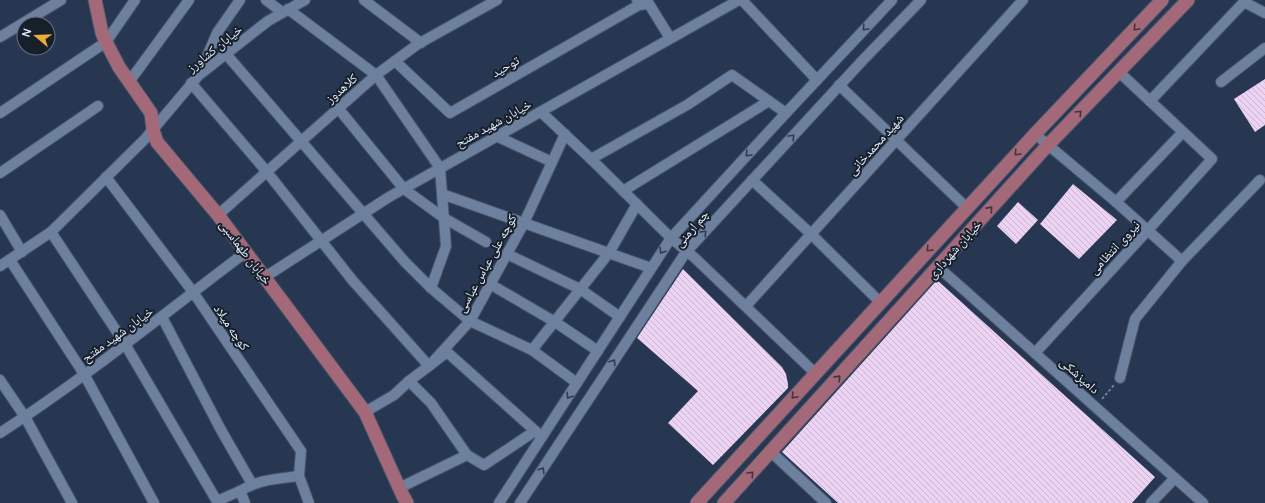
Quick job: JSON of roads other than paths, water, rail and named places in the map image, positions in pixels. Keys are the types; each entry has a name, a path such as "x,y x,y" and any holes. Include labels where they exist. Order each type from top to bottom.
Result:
{"main road":[{"name":"خیابان طهماسبی","path":"95,0 102,33 110,52 129,82 152,113 153,130 157,142 218,215 365,412 407,503"},
{"name":"خیابان شهرداری","path":"705,500 815,373 1035,134 1162,0"},
{"name":"خیابان شهرداری","path":"724,503 1048,145 1188,0"}],"street":[{"path":"0,37 62,0"},
{"path":"0,113 106,42 135,0"},
{"path":"129,82 189,0"},
{"path":"199,75 217,33 240,0"},
{"path":"266,0 285,11 376,75 440,168 446,246 431,288"},
{"name":"خیابان کشاورز","path":"0,266 51,232 153,130 199,75 268,21 304,0"},
{"path":"364,0 421,43"},
{"name":"کلاهدوز","path":"218,215 376,75 421,43 497,0"},
{"path":"740,0 817,80"},
{"name":"خیابان شهید مفتح","path":"265,277 364,213 440,168 740,0"},
{"name":"چم ارمنی","path":"500,503 539,434 577,383 670,238 892,0"},
{"name":"چم ارمنی","path":"520,503 686,252 839,85 921,0"},
{"name":"شهید محمدخانی","path":"746,306 1023,0"},
{"path":"645,2 670,38"},
{"name":"توحید","path":"395,61 450,113 645,2"},
{"path":"1150,101 1244,2 1265,13"},
{"path":"1221,82 1265,48"},
{"path":"226,54 405,262 431,288 470,320 532,350 577,383"},
{"path":"1116,202 1183,132 1119,72"},
{"path":"591,159 687,105 732,75 786,113"},
{"path":"191,83 267,172 353,281 429,366 447,352 539,434 484,465 467,455 431,403 409,381"},
{"path":"839,85 967,208"},
{"path":"623,191 769,101"},
{"path":"0,172 98,106"},
{"path":"338,108 404,189 444,218 486,242"},
{"path":"541,112 591,159 670,238 746,306 815,373"},
{"name":"نیروی انتظامی","path":"1035,353 1212,159 1183,132"},
{"name":"کوچه علی عباس عباسی","path":"365,412 394,395 409,381 429,366 470,320 524,223 565,134"},
{"path":"1035,134 1116,202 1182,261"},
{"path":"496,136 552,162"},
{"name":"کوچه میلاد","path":"106,177 193,292 301,451 299,476 309,503"},
{"path":"752,180 811,234 880,302"},
{"path":"1120,378 1135,319 1182,261 1260,180"},
{"path":"442,194 651,268"},
{"path":"532,350 609,253 637,204"},
{"path":"0,215 22,252"},
{"path":"51,232 126,344 218,502 252,484 270,479 299,476"},
{"name":"خیابان شهید مفتح","path":"0,433 26,417 126,344 246,252"},
{"path":"507,254 580,289 620,317"},
{"path":"10,260 84,374 154,503"},
{"name":"دامپزشکی","path":"938,267 1203,503"},
{"path":"490,284 554,322 598,351"},
{"path":"162,316 221,430 252,484"},
{"path":"0,380 26,417 72,503"},
{"path":"771,452 826,503"},
{"path":"399,488 467,455"},
{"path":"1151,503 1175,478"},
{"path":"240,491 245,503"}]}
